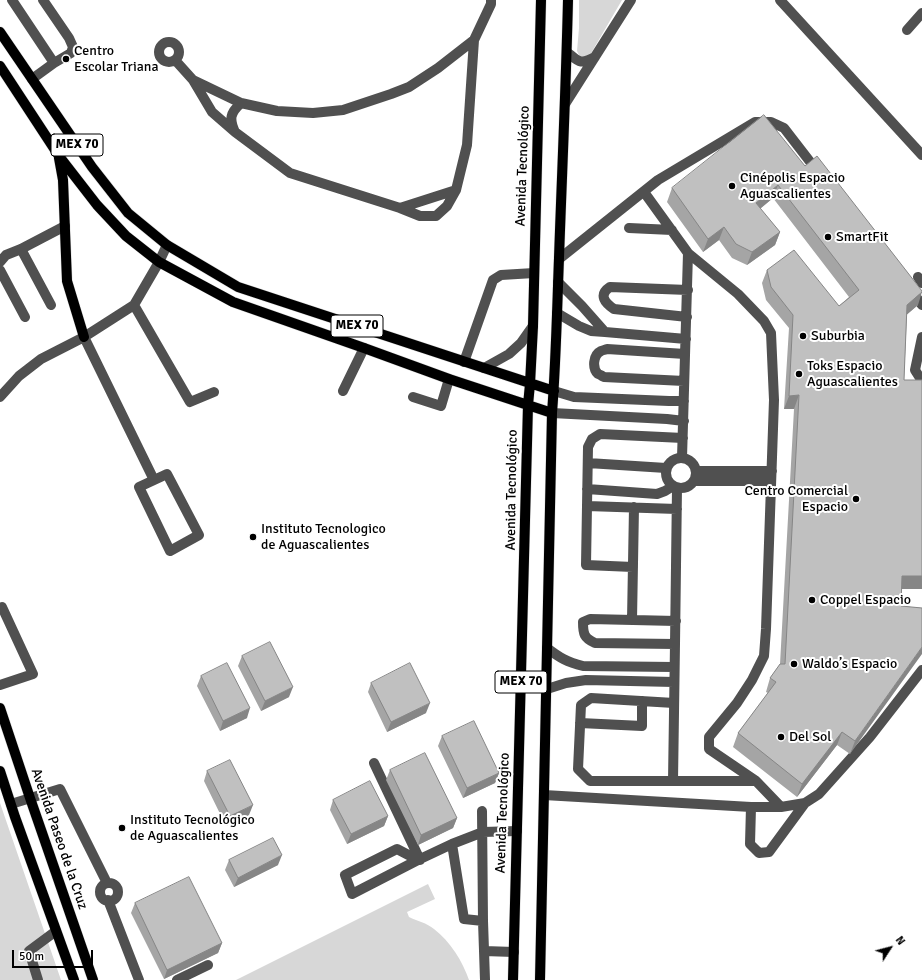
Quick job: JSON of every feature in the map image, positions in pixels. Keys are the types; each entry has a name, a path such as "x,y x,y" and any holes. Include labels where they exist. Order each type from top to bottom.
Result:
{"main road":[{"name":"Avenida Tecnológico","path":"513,980 528,405 533,326 541,0"},
{"name":"MEX 70","path":"540,980 552,414 568,0"},
{"name":"MEX 70","path":"0,32 92,167 128,212 167,245 238,287 554,391"},
{"name":"MEX 70","path":"0,66 59,156 97,206 126,236 159,262 233,302 552,414"},
{"path":"59,156 63,180 67,281 84,337"},
{"name":"Avenida Paseo de la Cruz","path":"0,708 94,980"},
{"path":"0,771 74,980"}],"street":[{"path":"12,0 54,63"},
{"path":"32,79 71,53 74,47 43,0"},
{"path":"175,60 192,80 212,112 235,132 290,173 400,208 420,216 436,216 447,206 456,190 467,145 474,40 491,4 491,0"},
{"path":"565,104 631,0"},
{"path":"780,0 922,155"},
{"path":"907,30 922,13"},
{"path":"192,80 241,103 277,111 313,113 343,110 391,94 409,86 438,68 474,40"},
{"path":"566,52 577,61 581,62 586,62 595,57"},
{"path":"235,132 231,124 231,116 235,108 241,103"},
{"path":"559,259 658,180 755,122 771,122 784,128 822,177"},
{"path":"400,208 456,190"},
{"path":"644,192 688,253 738,294 764,321 771,333 774,400 764,656 752,680 737,703 709,737 709,749 756,781 781,807"},
{"path":"0,262 6,255 22,249 65,226"},
{"path":"629,228 672,230"},
{"path":"0,397 19,376 41,359 84,337 134,305 167,245"},
{"path":"22,249 51,305"},
{"path":"682,458 688,253"},
{"path":"0,270 25,317"},
{"path":"464,362 493,280 502,274 534,273"},
{"path":"903,280 922,305"},
{"path":"558,282 605,332"},
{"path":"687,317 614,309 604,300 604,294 606,289 610,287 688,290"},
{"path":"134,305 190,402 214,392"},
{"path":"557,313 591,331 686,339"},
{"path":"484,368 509,354 521,343 533,326"},
{"path":"84,337 154,480"},
{"path":"922,340 915,370 922,381"},
{"path":"343,391 364,348"},
{"path":"684,381 604,377 598,374 594,362 596,355 607,349 685,354"},
{"path":"413,397 441,406 450,379"},
{"path":"554,391 574,396 684,401"},
{"path":"599,416 600,398"},
{"path":"552,414 684,421"},
{"path":"633,567 586,565 588,447 592,439 600,434 683,438"},
{"path":"682,458 692,462 695,466 696,476 692,485 688,488 682,489 675,487 666,478 666,468 672,460 682,458"},
{"path":"588,463 666,468"},
{"path":"696,476 772,471"},
{"path":"167,474 199,535 170,551 139,487 154,480 167,474"},
{"path":"696,476 771,481"},
{"path":"587,489 657,494 675,487"},
{"path":"673,781 678,509 675,487"},
{"path":"587,506 678,509"},
{"path":"632,620 634,507"},
{"path":"0,685 33,674 2,607"},
{"path":"676,621 590,619 583,622 583,633 588,640 595,643 676,644"},
{"path":"547,648 566,661 583,666 674,667"},
{"path":"751,806 750,844 759,853 769,852 805,803 819,794 870,737 922,670"},
{"path":"547,689 566,683 586,680 674,682"},
{"path":"674,703 590,698 581,705 578,769 590,781 756,781"},
{"path":"580,723 642,726 642,701"},
{"path":"374,764 419,860"},
{"path":"11,804 60,789 107,883 115,885 118,889 116,898 108,900 139,980"},
{"path":"544,795 781,807 805,803"},
{"path":"482,812 485,980"},
{"path":"419,860 397,849 344,875 352,894 452,844 483,832 517,831"},
{"path":"452,844 464,919 483,921"},
{"path":"38,980 29,951 56,931"},
{"path":"484,951 514,952"},
{"path":"177,980 208,965"}],"shaded area":[{"path":"579,0 622,0 590,55 585,59 580,57 577,51"},
{"path":"0,803 61,980 0,980"},
{"path":"428,884 435,899 407,912 409,917 431,927 440,934 460,959 469,980 236,980"}],"building":[{"name":"Centro Comercial Espacio","path":"764,115 805,166 817,156 922,291 907,305 904,380 922,380 922,576 902,576 901,606 922,608 922,647 855,741 842,732 802,784 738,733 776,682 770,678 780,664 785,664 799,395 789,396 793,315 771,287 767,270 794,250 839,306 859,290 778,185 756,203 780,232 752,252 736,244 724,227 708,239 672,188"},
{"path":"270,642 293,687 265,701 242,656"},
{"path":"227,663 250,708 223,721 201,676"},
{"path":"410,663 430,703 391,722 371,683"},
{"path":"474,721 499,773 467,788 442,736"},
{"path":"425,753 457,818 421,835 390,770"},
{"path":"230,760 253,805 230,816 207,771"},
{"path":"370,781 388,816 351,834 333,800"},
{"path":"273,838 282,855 238,878 229,860"},
{"path":"189,877 222,943 167,970 135,903"}],"place":[{"name":"Centro Escolar Triana","path":"66,59"},
{"name":"Cinépolis Espacio Aguascalientes","path":"732,186"},
{"name":"SmartFit","path":"828,237"},
{"name":"Suburbia","path":"803,336"},
{"name":"Toks Espacio Aguascalientes","path":"799,374"},
{"name":"Centro Comercial Espacio","path":"856,499"},
{"name":"Instituto Tecnologico de Aguascalientes","path":"253,537"},
{"name":"Coppel Espacio","path":"812,600"},
{"name":"Waldo’s Espacio","path":"794,664"},
{"name":"Del Sol","path":"781,737"},
{"name":"Instituto Tecnológico de Aguascalientes","path":"122,828"}]}
